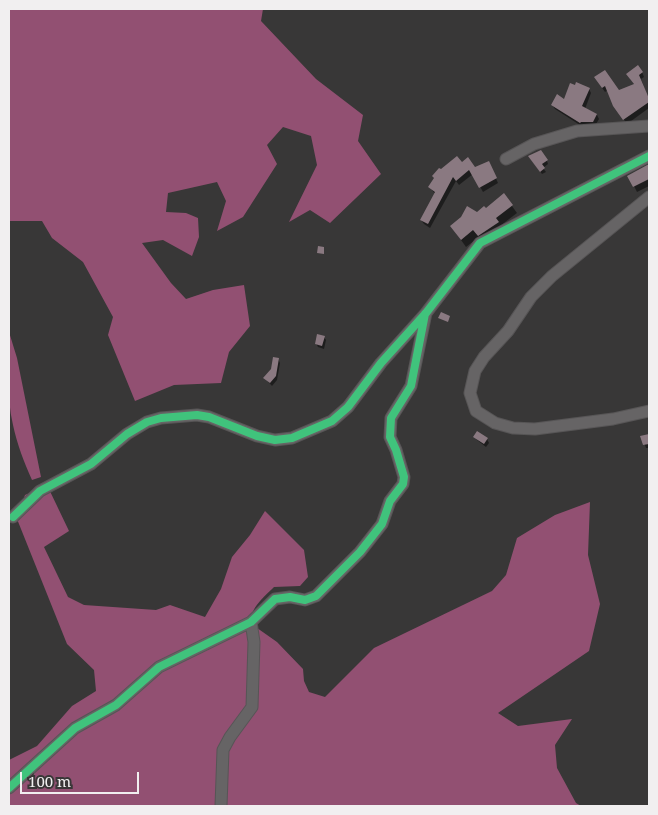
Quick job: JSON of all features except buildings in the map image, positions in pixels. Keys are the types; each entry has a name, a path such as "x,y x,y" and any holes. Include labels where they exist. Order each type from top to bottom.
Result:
{"street":[{"path":"506,159 534,144 577,131 649,126"},
{"path":"13,517 40,491 91,464 127,434 147,422 161,418 197,415 209,417 258,436 276,440 292,438 332,420 348,407 381,363 426,313 480,243 649,156"},
{"path":"649,197 552,276 531,297 508,330 475,371 470,393 476,411 495,423 513,428 535,429 613,419 649,411"},
{"path":"9,788 76,728 116,705 159,667 251,622 275,599 290,597 305,600 316,596 360,552 382,524 390,501 403,484 404,476 393,440 390,437 391,418 411,386 426,313"},
{"path":"221,806 223,750 252,707 254,642 251,622"}],"shaded area":[{"path":"9,9 263,9 261,21 316,79 363,115 358,141 381,174 330,223 310,210 289,222 317,165 311,136 283,127 267,145 277,164 243,217 217,231 226,201 217,182 168,193 166,212 186,213 198,218 199,237 192,256 163,240 142,243 171,283 186,299 213,290 244,285 250,326 229,352 221,383 174,385 135,401 108,335 113,317 83,262 52,238 42,221 9,221"},
{"path":"9,332 17,358 41,477 32,480 19,446 9,402"},
{"path":"47,485 69,531 44,547 68,597 84,605 156,610 170,605 205,617 221,589 232,557 250,535 265,511 304,550 308,577 300,586 274,587 255,607 250,623 277,642 303,669 304,681 309,692 325,697 374,648 492,591 506,575 517,538 555,515 590,502 588,555 600,604 589,651 498,713 518,726 572,719 555,745 557,768 576,803 581,806 9,806 9,760 37,746 72,706 96,691 94,670 67,644 17,519 25,495"}],"cycle path":[{"path":"13,517 40,491 91,464 127,434 147,422 161,418 197,415 209,417 257,436 275,440 292,438 332,421 348,407 381,363 426,313 480,243 649,156"},
{"path":"9,788 75,728 116,705 159,667 251,622 275,599 290,597 305,600 316,596 360,552 382,524 390,501 403,484 404,477 390,437 391,418 411,386 425,314"}]}
